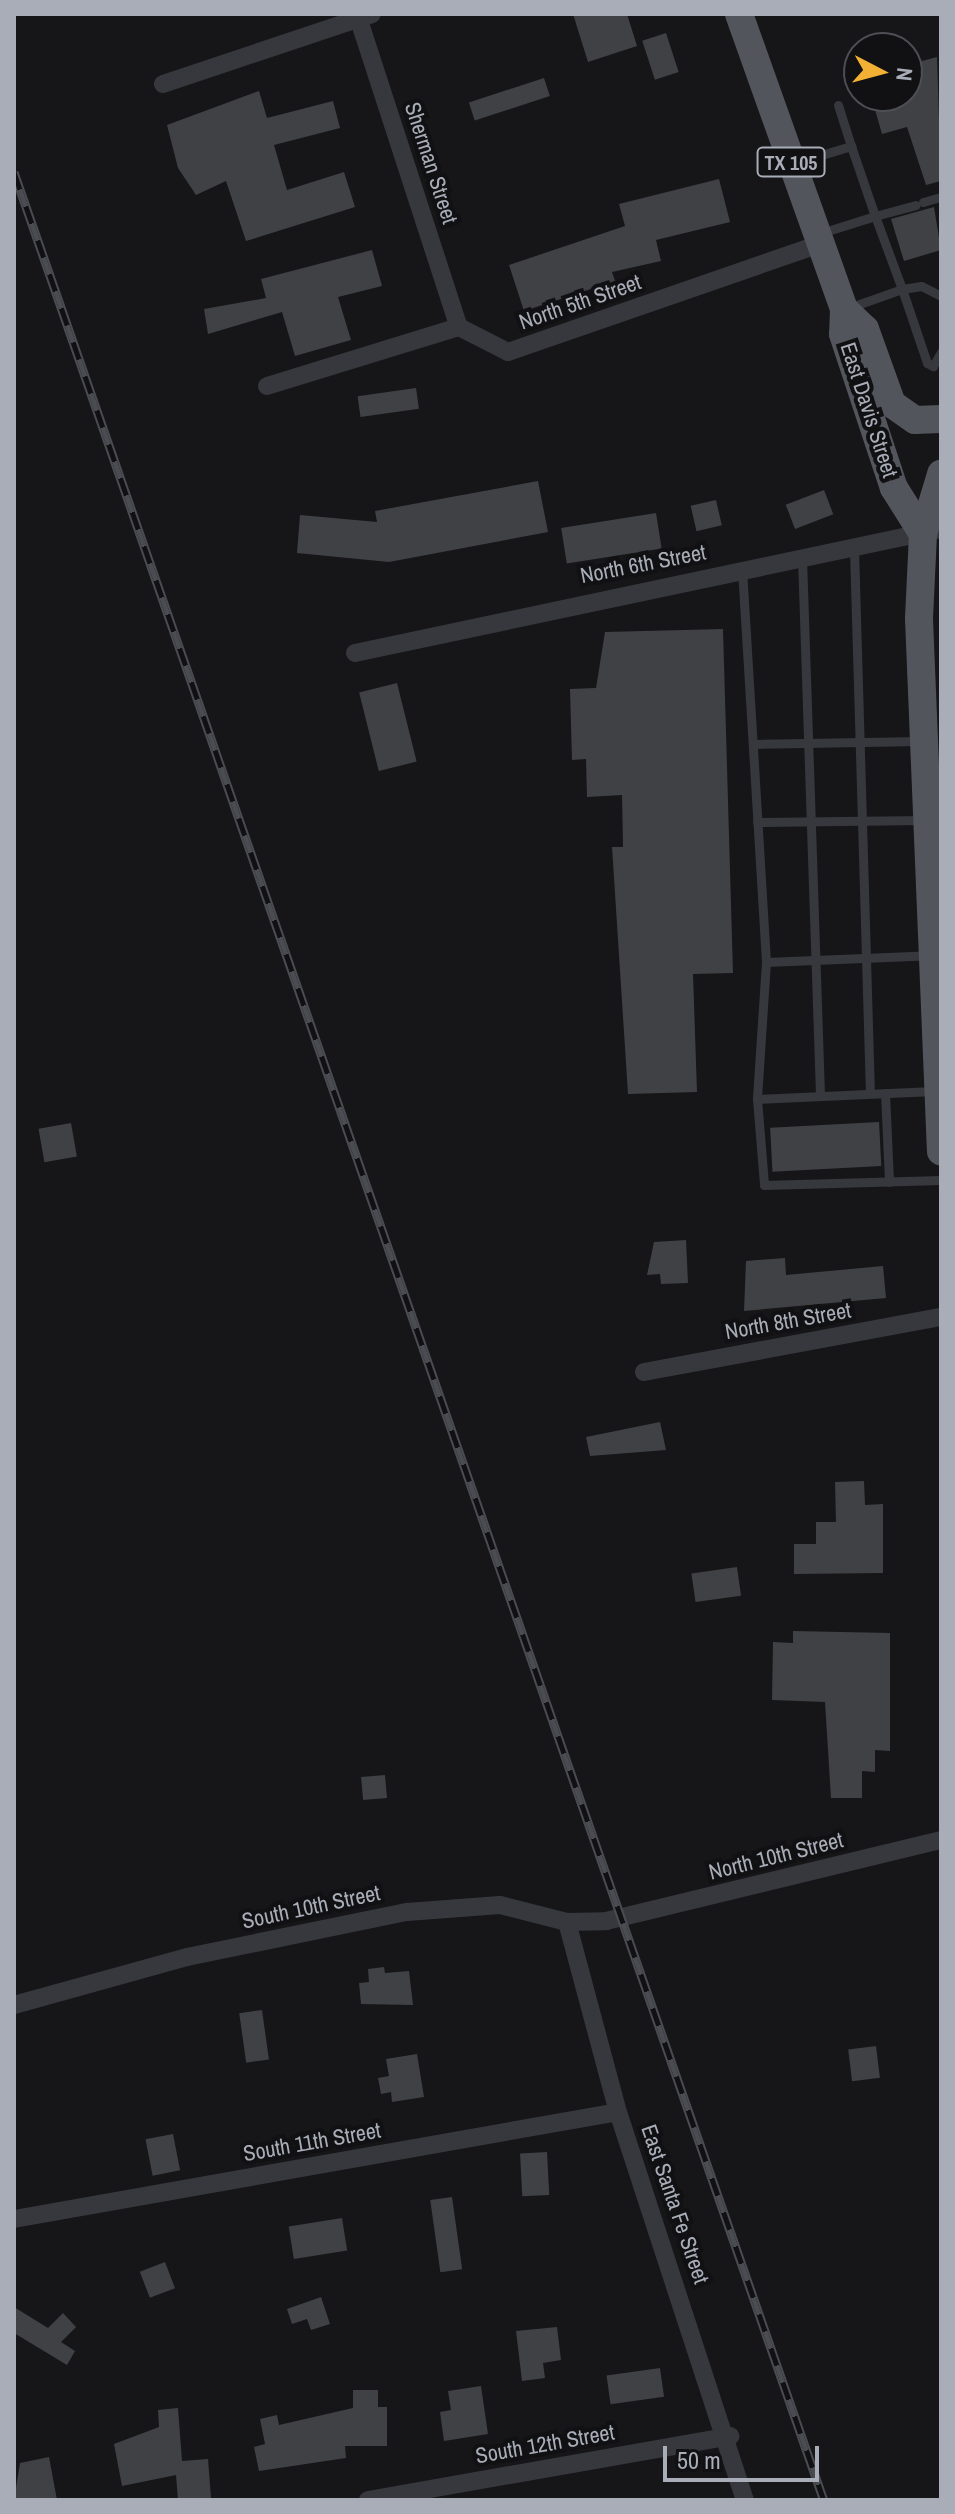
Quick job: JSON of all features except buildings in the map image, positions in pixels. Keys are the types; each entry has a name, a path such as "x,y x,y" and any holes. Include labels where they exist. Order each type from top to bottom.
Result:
{"main road":[{"name":"East Davis Street","path":"739,14 844,309 843,334 894,488 932,531"},
{"path":"844,309 865,329 892,404 915,420 941,419"},
{"path":"941,474 932,531 924,741 933,955 938,998 941,1152"}],"street":[{"path":"163,84 362,16"},
{"name":"Sherman Street","path":"362,16 459,327"},
{"name":"North 5th Street","path":"459,327 508,352 819,239"},
{"path":"267,386 459,327"},
{"name":"North 6th Street","path":"355,653 932,531"},
{"name":"North 8th Street","path":"644,1372 941,1317"},
{"name":"North 10th Street","path":"623,1919 941,1840"},
{"name":"South 10th Street","path":"14,2005 187,1957 407,1912 500,1905 567,1922 623,1919"},
{"name":"East Santa Fe Street","path":"567,1922 618,2112 730,2436 745,2500"},
{"name":"South 11th Street","path":"14,2219 618,2112"},
{"name":"South 12th Street","path":"368,2500 730,2436"}],"lane":[{"path":"838,105 927,363 933,366 941,352"},
{"path":"792,164 851,146"},
{"path":"819,239 875,216 941,197"},
{"path":"844,309 902,289 921,286 941,296"},
{"path":"854,549 870,1093"},
{"path":"802,558 820,1094"},
{"path":"742,569 766,962 757,1099 764,1185 941,1180"},
{"path":"753,744 924,741"},
{"path":"757,822 928,820"},
{"path":"766,962 933,955"},
{"path":"757,1099 939,1091"},
{"path":"885,1093 889,1182"}],"railway":[{"path":"14,172 824,2500"}]}
